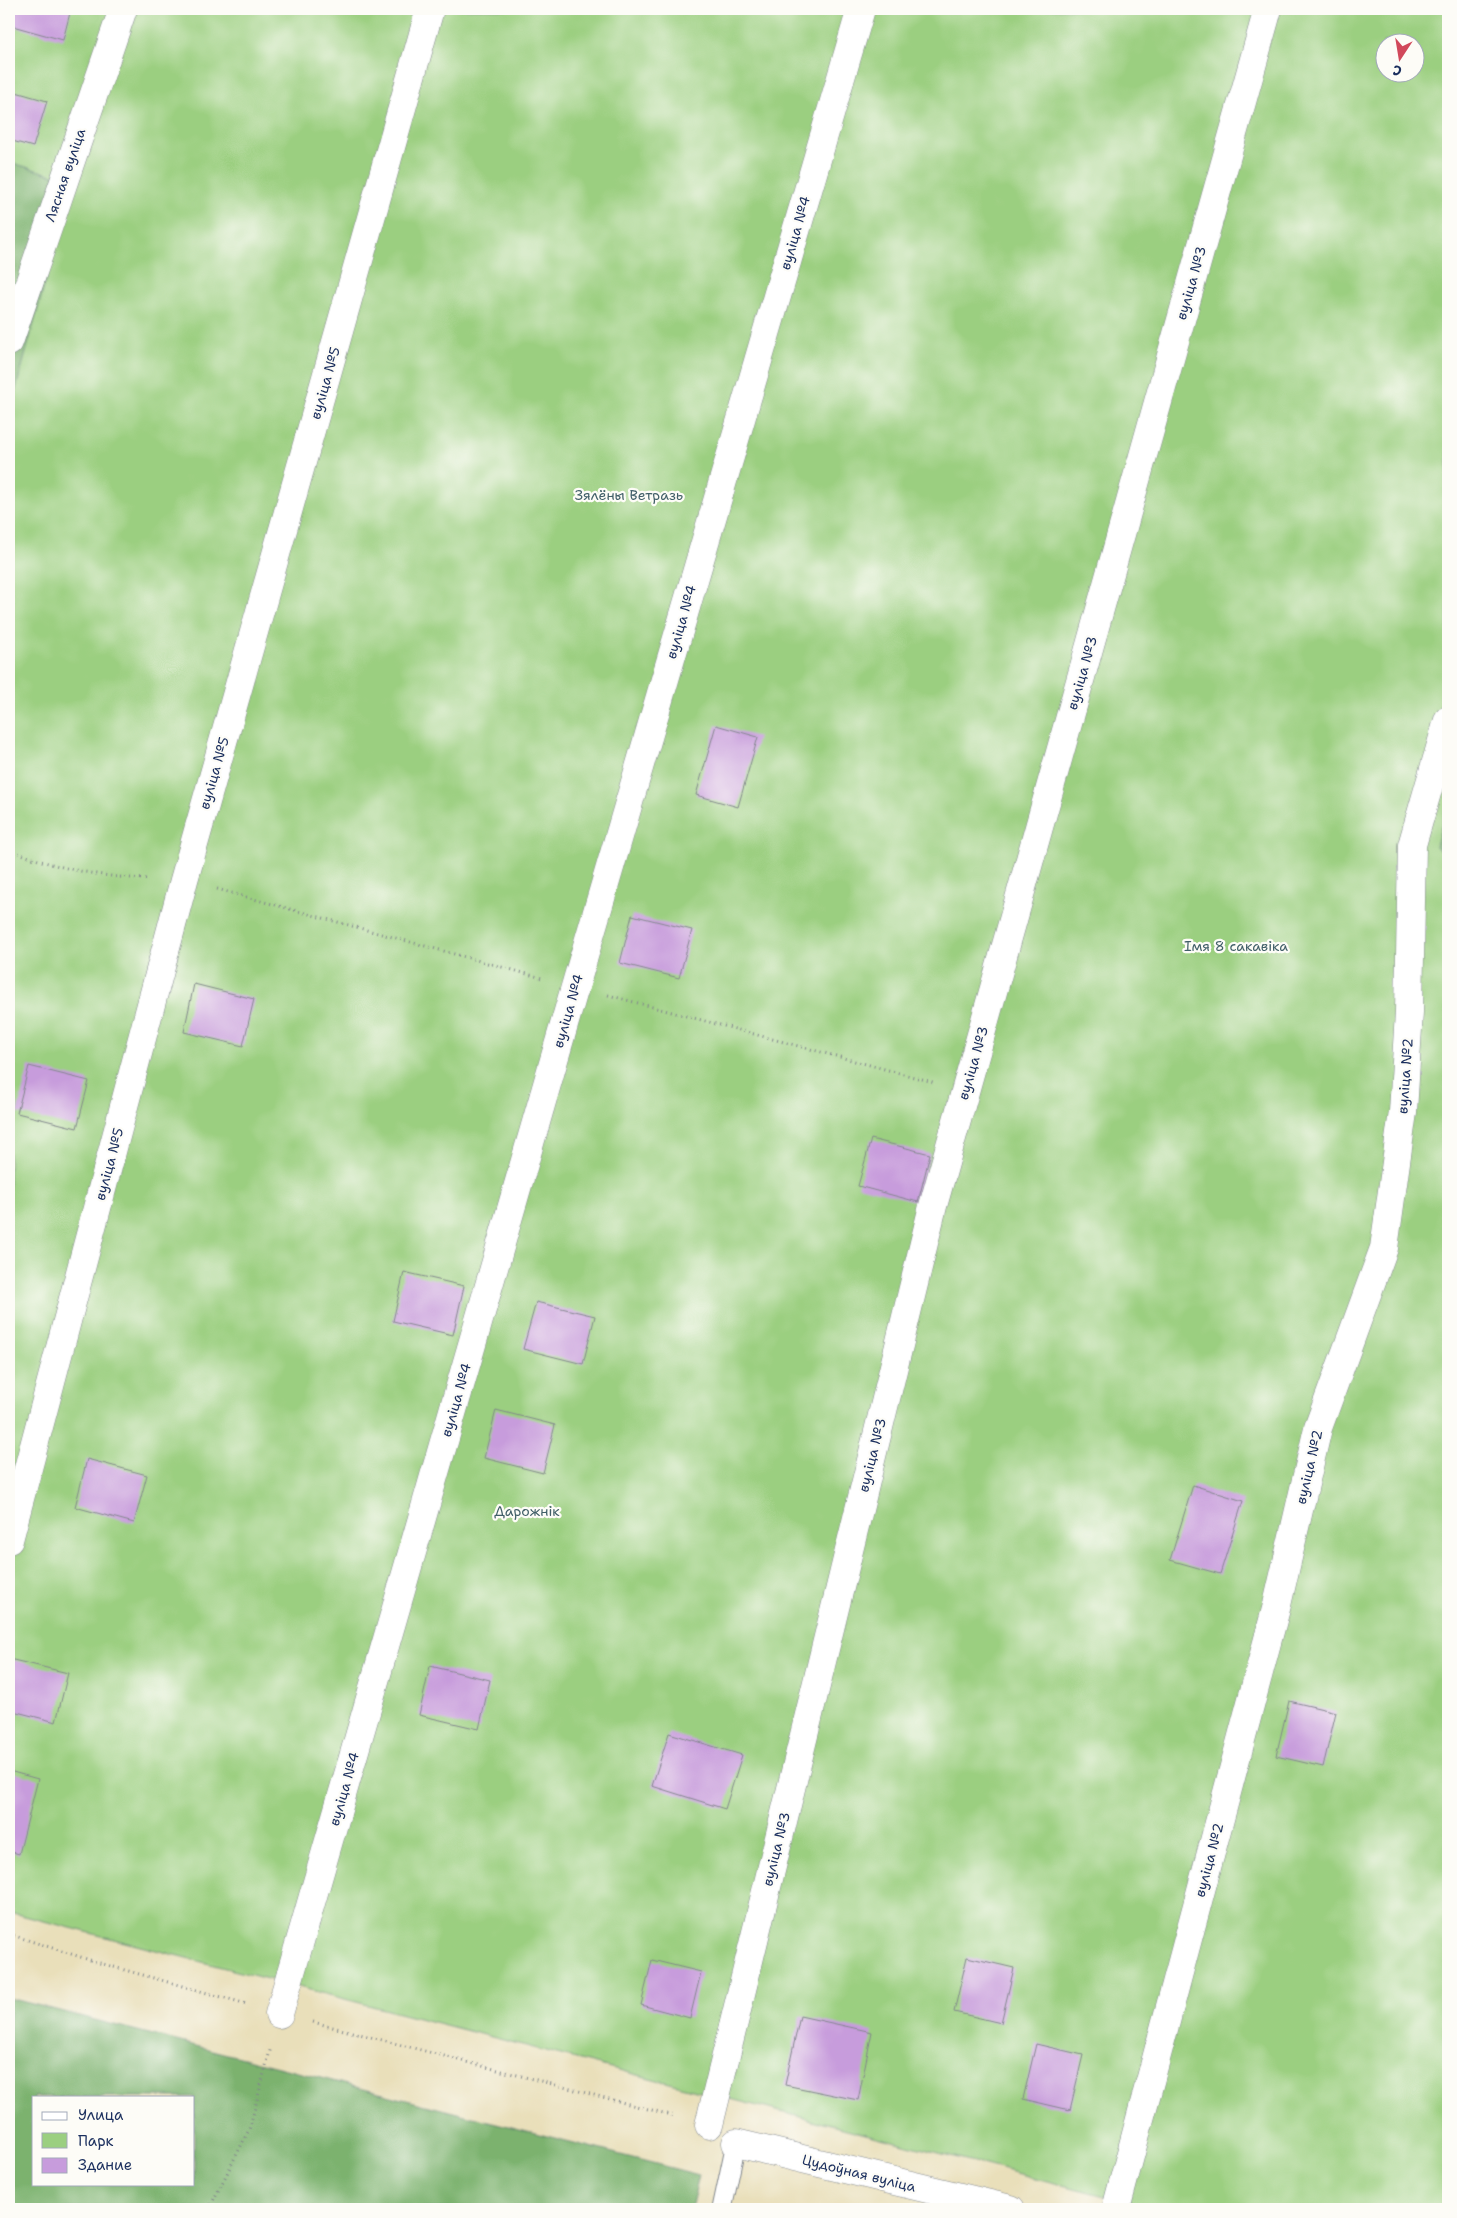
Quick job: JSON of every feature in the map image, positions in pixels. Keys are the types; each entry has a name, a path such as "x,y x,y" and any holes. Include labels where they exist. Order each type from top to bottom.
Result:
{"street":[{"name":"Лясная вуліца","path":"9,342 123,9"},
{"name":"вуліца №5","path":"9,1540 184,880 430,9"},
{"name":"вуліца №4","path":"280,2014 575,987 861,9"},
{"name":"вуліца №3","path":"709,2126 933,1206 1268,9"},
{"name":"вуліца №2","path":"1116,2209 1277,1605 1318,1428 1384,1248 1403,1103 1409,1012 1412,845 1448,720"},
{"name":"Цудоўная вуліца","path":"736,2143 1010,2209"}],"lane":[{"path":"722,2209 736,2143"}],"path":[{"path":"9,849 34,860 107,878 184,880 575,987 965,1090"},
{"path":"9,1934 96,1962 280,2014 709,2126"},
{"path":"209,2209 249,2130 280,2014"}],"green space":[{"path":"9,9 1448,9 1448,802 1436,846 1448,862 1448,2209 1155,2209 9,1912 9,414 73,181 9,162"},
{"path":"9,162 73,181 9,414"},
{"path":"1448,802 1448,862 1436,846"},
{"path":"9,1998 699,2175 691,2209 9,2209"}],"building":[{"path":"9,9 71,9 63,40 9,25"},
{"path":"9,90 47,101 33,147 9,140"},
{"path":"716,725 758,737 738,807 696,795"},
{"path":"632,915 692,930 679,978 620,963"},
{"path":"194,984 254,999 243,1046 184,1032"},
{"path":"29,1066 89,1081 77,1128 17,1113"},
{"path":"871,1139 930,1154 918,1202 858,1186"},
{"path":"404,1272 464,1286 453,1335 393,1321"},
{"path":"536,1302 595,1316 583,1364 523,1349"},
{"path":"496,1410 555,1425 543,1473 484,1458"},
{"path":"87,1459 147,1475 134,1523 75,1507"},
{"path":"1193,1485 1243,1501 1220,1574 1170,1560"},
{"path":"9,1659 68,1673 56,1722 9,1710"},
{"path":"430,1666 490,1680 479,1729 419,1715"},
{"path":"1289,1701 1336,1712 1323,1767 1276,1756"},
{"path":"669,1733 742,1755 725,1809 652,1786"},
{"path":"9,1771 38,1779 19,1854 9,1851"},
{"path":"967,1957 1014,1968 1001,2023 954,2012"},
{"path":"652,1960 701,1972 690,2018 641,2005"},
{"path":"800,2016 872,2032 858,2100 785,2085"},
{"path":"1036,2044 1083,2055 1070,2110 1023,2099"}],"park label":[{"name":"Зялёны Ветразь","path":"629,495"},
{"name":"Імя 8 сакавіка","path":"1236,946"},
{"name":"Дарожнік","path":"527,1511"}]}
